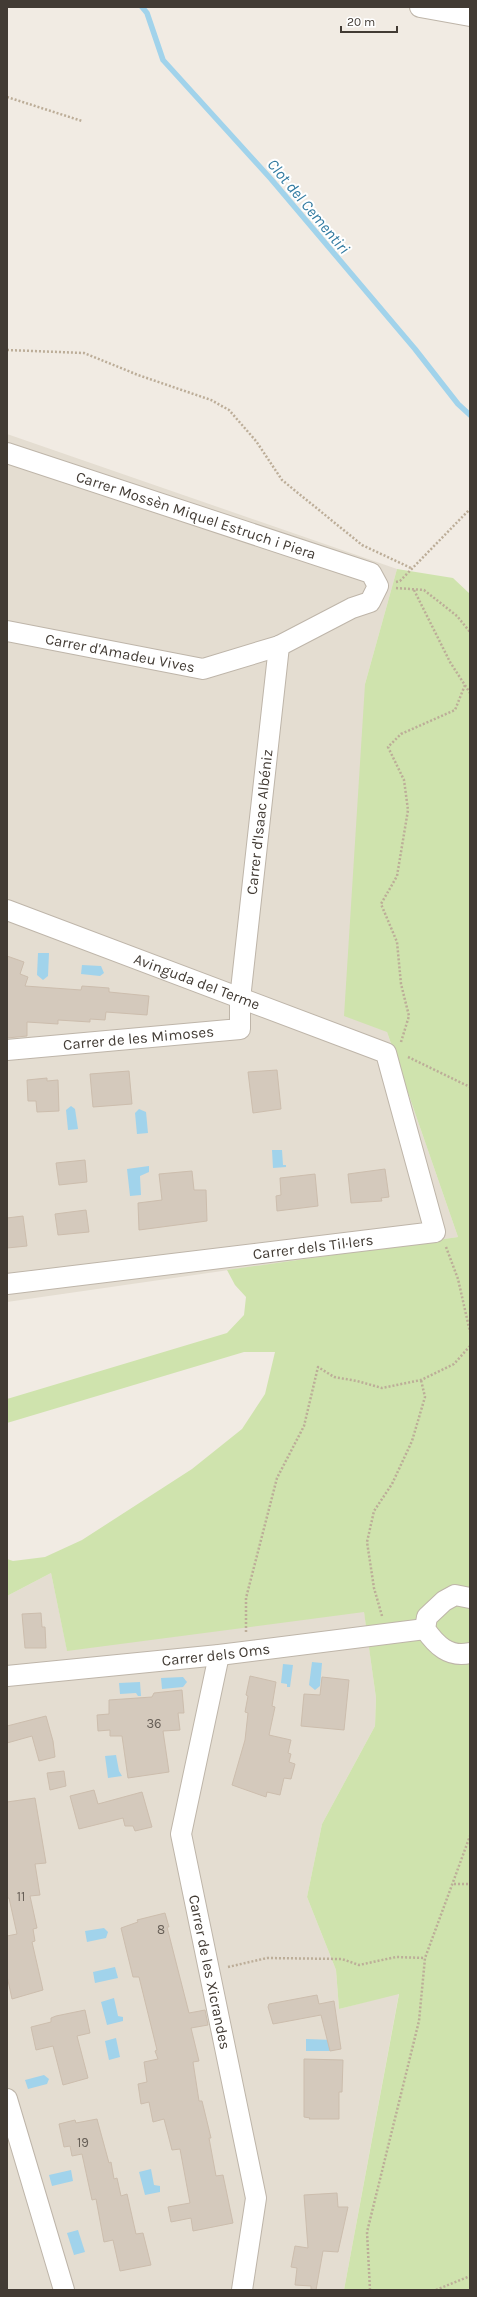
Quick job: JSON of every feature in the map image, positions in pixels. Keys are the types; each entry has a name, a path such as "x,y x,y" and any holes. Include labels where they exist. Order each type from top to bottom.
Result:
{"street":[{"path":"420,7 470,16"},
{"name":"Carrer Mossèn Miquel Estruch i Piera","path":"7,453 371,573 378,586"},
{"name":"Carrer d'Amadeu Vives","path":"7,631 203,669 279,646 352,608 370,602 378,586"},
{"name":"Carrer d'Isaac Albéniz","path":"240,999 279,646"},
{"name":"Avinguda del Terme","path":"7,910 240,999 392,1054"},
{"name":"Carrer de les Mimoses","path":"7,1050 240,1029 240,999"},
{"path":"392,1054 435,1232"},
{"name":"Carrer dels Til·lers","path":"7,1284 435,1232"},
{"path":"470,1598 455,1595 444,1601 427,1617 425,1629 434,1643 445,1650 461,1655 470,1653"},
{"name":"Carrer dels Oms","path":"7,1676 219,1655 246,1650 425,1629"},
{"name":"Carrer de les Xicrandes","path":"219,1655 181,1834 256,2198 242,2290"},
{"path":"7,2099 64,2290"}],"path":[{"path":"7,97 82,121"},
{"path":"7,350 84,353 138,375 210,400 229,410 256,441 282,480 362,545 411,568"},
{"path":"378,586 400,581 470,509"},
{"path":"378,586 424,590 457,616 470,632"},
{"path":"414,590 450,662 470,693"},
{"path":"465,685 455,710 401,734 388,747 404,780 408,810 397,876 381,904 397,942 401,984 409,1016 392,1054 406,1056 470,1087"},
{"path":"435,1232 445,1244 458,1278 470,1332"},
{"path":"246,1650 246,1598 277,1478 304,1426 318,1367 334,1377 357,1381 382,1388 421,1380 454,1364 470,1346"},
{"path":"381,1633 382,1612 374,1588 367,1542 374,1511 392,1484 412,1441 425,1397 421,1380"},
{"path":"370,2290 367,2232 419,2021 425,1958 454,1884 470,1836"},
{"path":"454,1884 470,1884"},
{"path":"209,1972 267,1958 342,1959 359,1965 396,1957 425,1958"},
{"path":"436,2290 470,2276"}],"shaded area":[{"path":"7,434 397,569 365,684 387,1032 458,1237 7,1302"},
{"path":"51,1573 67,1650 364,1611 376,1698 375,1726 322,1824 307,1897 336,1970 339,2009 399,1993 344,2290 7,2290 7,1596"}],"green space":[{"path":"397,569 453,578 470,594 470,2290 344,2290 399,1994 339,2009 336,1970 307,1897 322,1824 375,1726 376,1698 364,1612 67,1651 51,1573 7,1596 7,1559 13,1561 45,1557 82,1540 192,1469 242,1429 265,1394 275,1352 244,1352 7,1423 7,1399 227,1333 244,1315 246,1297 235,1285 227,1270 458,1237 387,1032 344,1016 365,684"}],"water":[{"path":"38,953 49,953 48,976 43,980 37,975"},
{"path":"82,965 101,966 104,973 100,976 81,974"},
{"path":"71,1106 75,1109 78,1129 68,1130 66,1110"},
{"path":"139,1109 146,1112 148,1133 137,1134 135,1113"},
{"path":"272,1150 282,1150 283,1165 286,1165 286,1167 273,1168"},
{"path":"149,1166 149,1172 140,1176 141,1195 130,1196 127,1169"},
{"path":"312,1662 322,1663 320,1686 315,1690 309,1685"},
{"path":"283,1664 293,1665 290,1687 287,1687 287,1684 281,1683"},
{"path":"183,1677 187,1682 183,1687 162,1689 161,1678"},
{"path":"140,1682 141,1696 138,1696 136,1693 120,1694 119,1683"},
{"path":"116,1755 119,1771 122,1776 108,1778 105,1756"},
{"path":"104,1928 108,1932 106,1938 87,1942 85,1931"},
{"path":"115,1967 118,1978 95,1983 93,1972"},
{"path":"114,1998 118,2016 123,2017 123,2021 107,2025 101,2002"},
{"path":"116,2038 120,2057 109,2060 105,2041"},
{"path":"306,2039 334,2040 333,2051 306,2051"},
{"path":"44,2075 49,2079 47,2084 28,2089 25,2080"},
{"path":"151,2169 154,2185 160,2186 160,2192 145,2195 139,2172"},
{"path":"71,2170 73,2181 52,2186 49,2175"},
{"path":"78,2230 85,2252 74,2255 67,2233"}],"building":[{"path":"7,956 24,962 20,974 28,977 25,986 81,990 82,986 109,988 109,992 149,996 147,1015 106,1012 105,1020 90,1019 90,1022 58,1020 58,1024 27,1022 27,1036 7,1038"},
{"path":"277,1070 281,1109 253,1113 248,1072"},
{"path":"129,1071 132,1104 93,1107 90,1074"},
{"path":"47,1078 47,1081 58,1080 59,1111 37,1112 36,1101 28,1101 27,1080"},
{"path":"85,1160 87,1182 59,1185 56,1163"},
{"path":"385,1169 389,1197 381,1198 382,1201 351,1203 348,1174"},
{"path":"192,1171 194,1190 206,1190 207,1221 139,1230 138,1203 162,1200 159,1174"},
{"path":"315,1174 318,1206 277,1211 276,1196 281,1195 280,1178"},
{"path":"86,1210 89,1232 58,1235 55,1214"},
{"path":"23,1216 27,1246 7,1248 7,1218"},
{"path":"41,1613 42,1627 45,1627 46,1648 25,1648 22,1614"},
{"path":"250,1676 276,1682 272,1706 275,1707 269,1735 291,1740 288,1753 291,1754 289,1762 295,1764 291,1779 284,1778 280,1795 267,1792 266,1797 232,1785 245,1740 248,1713 245,1712 248,1696 246,1695"},
{"path":"322,1677 349,1680 344,1730 301,1726 304,1694 320,1695"},
{"path":"182,1690 184,1713 178,1713 180,1730 163,1731 169,1772 128,1778 122,1736 110,1736 110,1730 98,1731 97,1715 109,1714 109,1700 152,1697 154,1693"},
{"path":"46,1716 53,1741 55,1757 39,1761 32,1736 7,1743 7,1726"},
{"path":"64,1771 66,1786 50,1790 47,1773"},
{"path":"94,1790 98,1804 142,1792 152,1827 135,1831 133,1826 125,1826 123,1818 79,1829 70,1796"},
{"path":"35,1798 46,1863 35,1864 40,1895 30,1896 37,1928 33,1929 35,1941 32,1942 43,1990 12,1999 7,1976 7,1936 17,1934 9,1898 7,1898 7,1802"},
{"path":"165,1913 169,1927 167,1927 189,2013 205,2010 208,2025 191,2028 199,2061 193,2062 199,2101 202,2101 211,2138 209,2138 216,2176 223,2175 233,2223 193,2231 191,2218 171,2222 168,2207 190,2203 180,2149 172,2150 164,2119 153,2122 149,2102 141,2104 138,2084 147,2082 144,2062 158,2059 155,2051 157,2050 139,1977 133,1977 121,1928 138,1922 137,1920"},
{"path":"317,1995 319,2004 334,2001 341,2049 330,2051 321,2015 273,2024 268,2007 269,2004"},
{"path":"85,2010 90,2033 77,2036 88,2078 63,2085 53,2046 36,2050 31,2027 51,2022 51,2018 56,2016"},
{"path":"304,2059 343,2060 342,2092 339,2092 339,2119 309,2119 310,2118 304,2117"},
{"path":"97,2119 109,2163 111,2162 114,2179 117,2178 121,2196 127,2194 136,2234 143,2233 151,2265 120,2271 113,2240 104,2242 96,2199 92,2200 82,2154 72,2156 70,2146 64,2147 59,2124 75,2120 76,2123"},
{"path":"337,2193 338,2207 348,2207 338,2252 323,2251 316,2290 311,2289 311,2286 295,2285 297,2268 291,2267 295,2246 308,2248 304,2195"}],"waterway":[{"name":"Clot del Cementiri","path":"142,7 147,13 163,60 271,179 415,349 458,404 470,415"}]}
